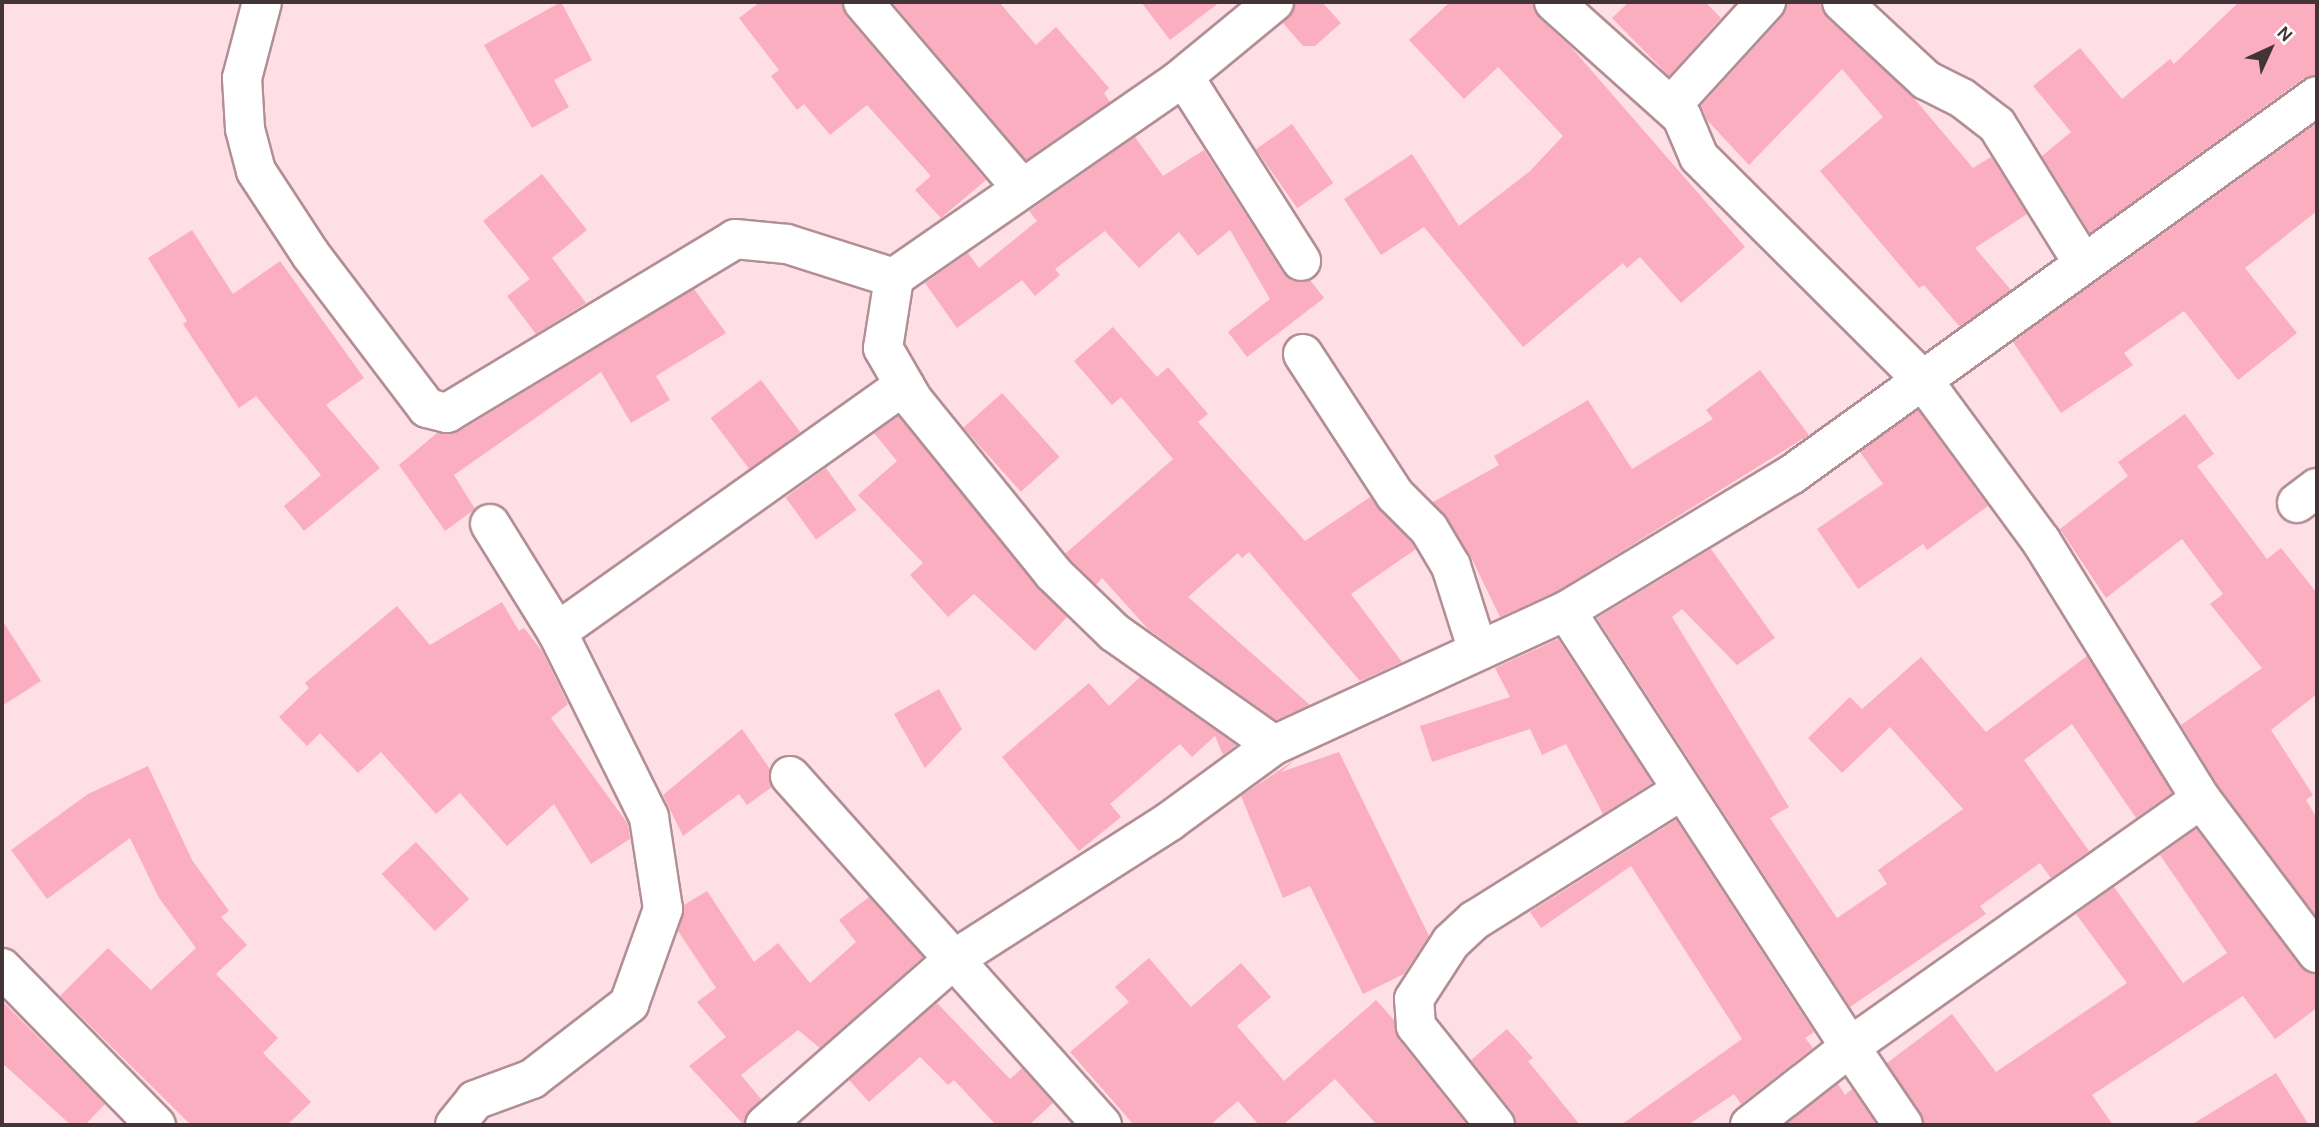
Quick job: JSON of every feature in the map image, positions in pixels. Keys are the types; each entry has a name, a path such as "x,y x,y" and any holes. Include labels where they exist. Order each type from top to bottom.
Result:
{"street":[{"path":"262,2 242,78 245,128 257,171 311,254 427,408 447,413 735,239 787,244 894,278"},
{"path":"863,2 1021,187"},
{"path":"1274,2 1184,77 1021,187 894,278 883,348 904,385 1053,573 1115,633 1274,745"},
{"path":"1554,2 1682,117 1699,157 1922,379 2041,541 2201,799 2317,953"},
{"path":"1671,106 1766,2"},
{"path":"1842,2 1926,80 1962,98 1997,125 2083,263"},
{"path":"1184,77 1301,261"},
{"path":"765,1125 953,960 1170,821 1274,745 1566,611 1791,475 2317,96"},
{"path":"1303,354 1395,495 1429,529 1451,566 1479,651"},
{"path":"557,632 904,385"},
{"path":"455,1125 475,1100 532,1079 629,1004 663,909 649,817 557,632 490,524"},
{"path":"1566,611 1681,791 1903,1125"},
{"path":"790,776 1102,1125"},
{"path":"1495,1125 1416,1026 1413,999 1468,926 1681,791"},
{"path":"1749,1125 1850,1047 2201,799"},
{"path":"2,968 156,1125"}],"building":[{"path":"561,2 592,60 554,80 569,107 532,128 484,45"},
{"path":"760,2 842,2 846,16 986,180 941,218 915,190 931,176 867,105 830,135 804,104 797,110 771,76 779,70 739,18"},
{"path":"892,2 999,2 1036,45 1056,27 1109,88 1104,93 1110,102 1026,160"},
{"path":"1141,2 1220,2 1170,40"},
{"path":"1295,2 1322,2 1341,23 1315,46 1303,46 1283,23"},
{"path":"1450,2 1533,2 1539,18 1571,47 1745,247 1681,303 1640,257 1627,268 1623,263 1523,347 1424,227 1381,255 1344,199 1412,154 1459,226 1529,172 1563,136 1498,67 1464,99 1409,40"},
{"path":"1629,2 1705,2 1721,18 1669,76 1612,18"},
{"path":"1787,2 1819,2 1827,18 1912,96 1973,168 1991,157 2027,214 1975,248 2011,290 1960,327 1924,285 1919,288 1820,171 1883,117 1842,69 1749,165 1707,120 1701,106 1782,17"},
{"path":"2239,2 2317,2 2317,75 2304,78 2090,233 2042,156 2071,132 2033,86 2080,48 2122,99 2170,59 2174,64"},
{"path":"2317,123 2317,211 2245,268 2297,333 2238,380 2184,311 2124,353 2133,365 2061,413 2013,342"},
{"path":"1292,124 1333,183 1297,208 1256,149"},
{"path":"1135,137 1163,176 1204,150 1283,273 1292,281 1310,280 1324,298 1247,357 1228,332 1270,299 1230,230 1198,256 1179,232 1139,268 1105,231 1055,269 1060,275 1035,296 1022,280 957,328 925,283 968,253 979,268 1037,221 1029,211"},
{"path":"542,174 587,230 552,258 586,303 536,334 507,296 530,279 483,221"},
{"path":"192,230 233,294 280,261 364,378 326,405 380,468 304,531 284,506 321,475 256,396 239,408 183,324 187,321 148,258"},
{"path":"694,289 726,333 656,376 670,400 631,423 601,372 454,475 475,509 445,531 399,465 437,433 458,432"},
{"path":"1113,327 1157,377 1168,367 1208,414 1198,422 1305,541 1370,497 1412,543 1416,549 1351,594 1402,662 1360,681 1249,552 1242,558 1238,553 1188,597 1310,705 1276,720 1148,629 1102,578 1096,585 1065,554 1173,459 1121,397 1112,405 1074,361"},
{"path":"1760,370 1809,435 1556,592 1500,617 1470,555 1433,502 1499,465 1494,456 1588,400 1632,469 1713,419 1706,410"},
{"path":"761,380 800,432 750,470 711,418"},
{"path":"1002,393 1060,457 1021,492 963,428"},
{"path":"1918,410 1988,506 1927,550 1923,544 1858,589 1817,529 1883,484 1860,452"},
{"path":"2185,414 2214,454 2197,466 2267,559 2281,548 2317,593 2317,694 2271,730 2313,795 2306,800 2317,818 2317,917 2219,787 2181,725 2262,668 2210,604 2223,594 2182,539 2106,598 2060,529 2128,476 2118,462"},
{"path":"898,416 1067,617 1035,651 974,594 948,617 910,575 923,563 858,495 897,461 874,433"},
{"path":"826,468 857,510 816,539 786,497"},
{"path":"1711,549 1775,638 1737,665 1682,609 1672,617 1789,807 1770,818 1837,918 1887,884 1878,870 1963,809 1890,727 1842,773 1808,738 1850,697 1862,709 1921,657 1986,732 2087,656 2172,793 2136,818 2072,724 2024,760 2089,851 2051,878 2040,863 1980,906 1986,914 1850,1007 1597,618"},
{"path":"502,602 519,631 524,628 542,651 568,704 551,718 628,824 630,839 591,864 554,804 507,846 460,793 436,814 381,752 358,773 320,733 307,746 279,717 309,688 305,683 397,606 430,645"},
{"path":"2,620 41,681 2,706"},
{"path":"1558,639 1652,783 1603,814 1566,744 1542,755 1530,729 1432,762 1420,726 1510,697 1495,668"},
{"path":"1140,677 1236,745 1223,755 1215,736 1192,757 1180,744 1110,804 1121,817 1079,851 1002,757 1089,683 1109,706"},
{"path":"939,689 962,729 925,768 894,714"},
{"path":"742,729 770,769 772,787 747,805 739,794 683,836 663,795"},
{"path":"1339,752 1429,936 1404,974 1363,994 1310,886 1283,898 1241,796 1296,759 1281,772"},
{"path":"148,766 192,860 229,911 221,917 247,945 216,974 278,1038 263,1053 311,1102 287,1125 191,1125 60,996 108,948 151,990 196,948 159,898 130,838 47,899 11,850 88,794"},
{"path":"1676,820 1814,1032 1805,1038 1813,1048 1741,1104 1734,1094 1688,1125 1621,1125 1742,1039 1631,866 1541,928 1530,912"},
{"path":"2196,829 2300,966 2317,974 2317,1008 2275,1039 2243,996 2092,1095 2113,1125 1925,1125 1887,1063 1952,1014 1996,1072 2127,983 2076,914 2114,887 2183,983 2227,953 2160,855"},
{"path":"416,842 469,899 435,931 382,874"},
{"path":"707,891 754,962 778,943 810,983 856,942 839,920 869,897 923,957 820,1048 798,1030 741,1075 761,1099 744,1125 689,1066 726,1037 697,1002 716,988 678,931 684,905"},
{"path":"1149,958 1191,1007 1241,963 1271,997 1237,1026 1284,1081 1376,1000 1394,1020 1399,1040 1467,1125 1377,1125 1335,1079 1283,1125 1259,1125 1238,1101 1210,1125 1134,1125 1070,1052 1129,1002 1115,987"},
{"path":"2,1001 105,1104 85,1125 71,1125 2,1063"},
{"path":"937,1003 1010,1079 1022,1068 1053,1103 1029,1125 996,1125 954,1080 948,1085 920,1057 869,1102 849,1080"},
{"path":"1507,1029 1533,1058 1528,1061 1580,1125 1516,1125 1512,1111 1471,1060"},
{"path":"2276,1073 2309,1125 2191,1125"},
{"path":"1838,1084 1845,1095 1852,1089 1877,1125 1785,1125"}]}
